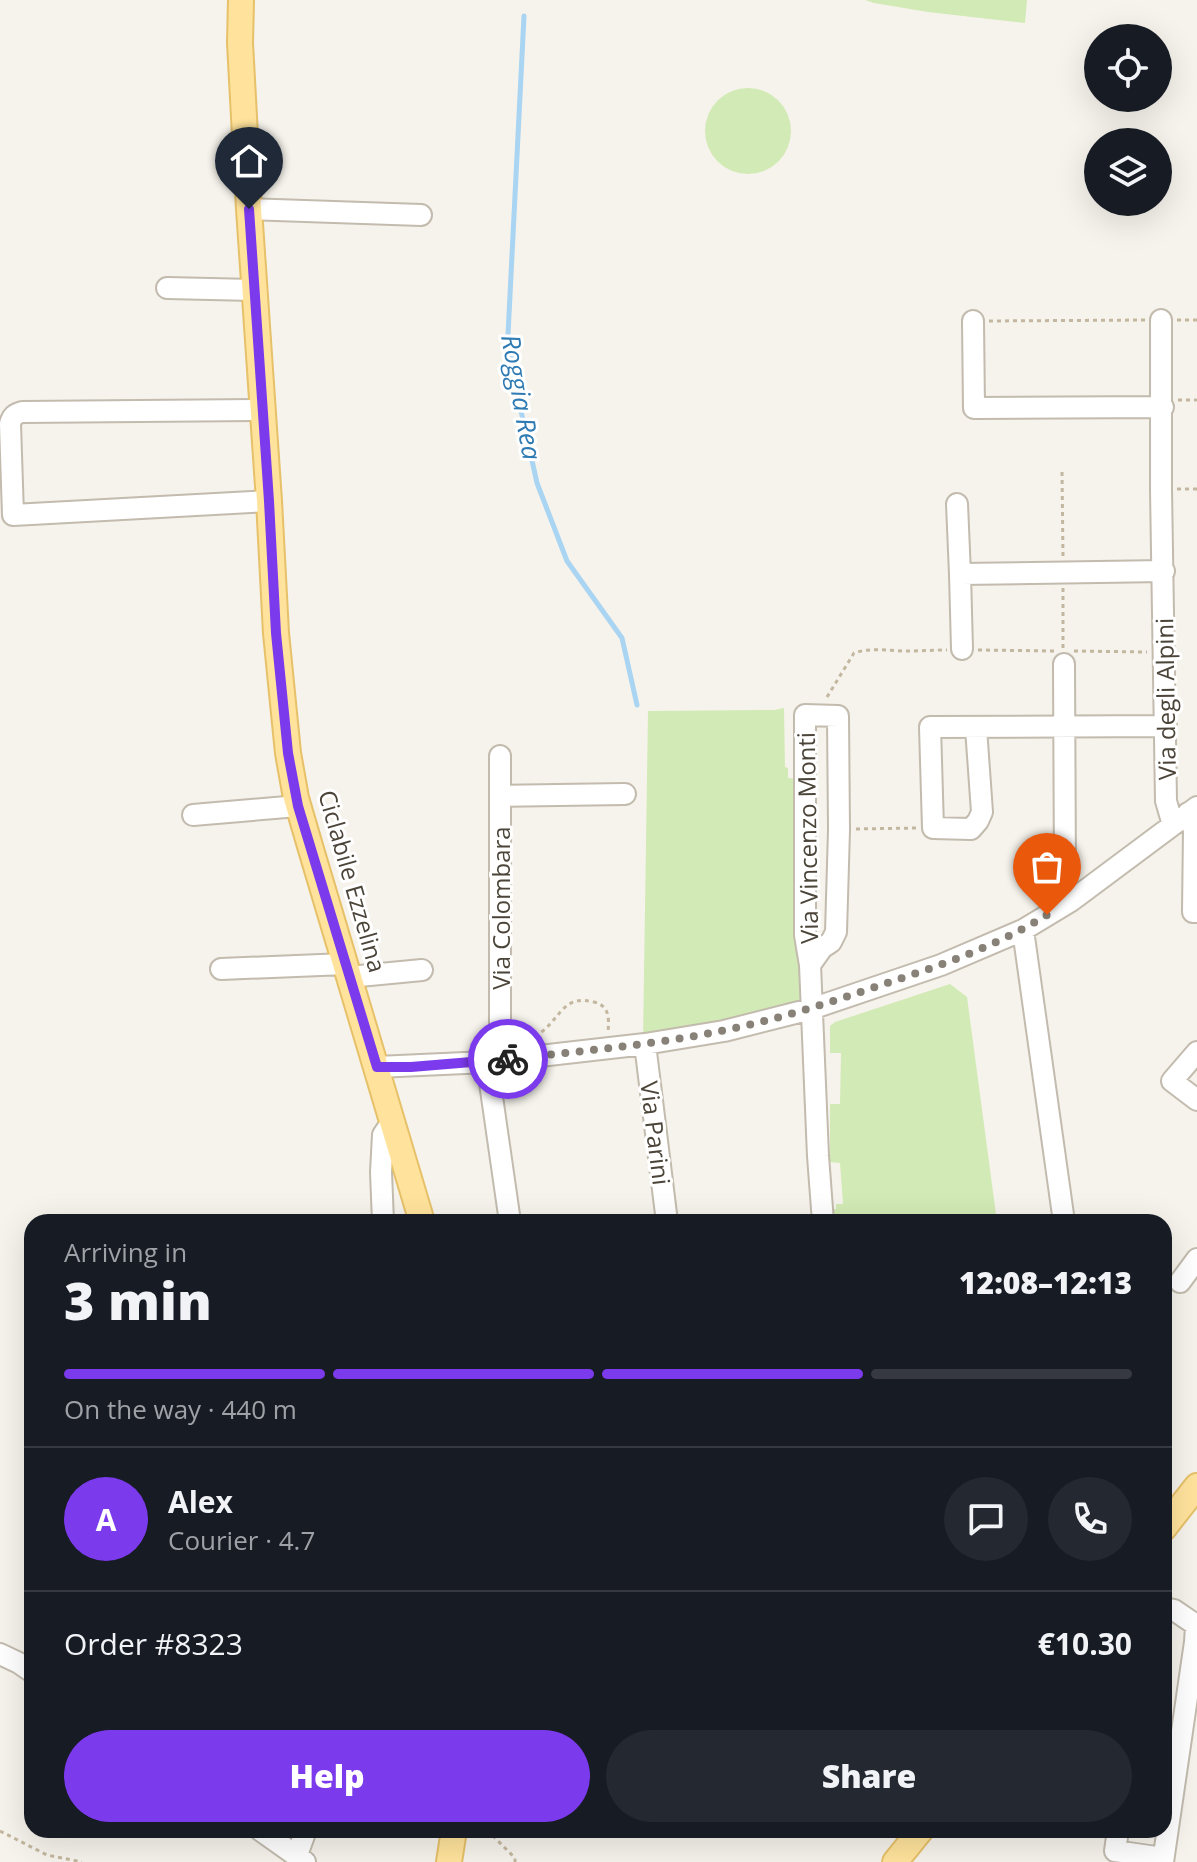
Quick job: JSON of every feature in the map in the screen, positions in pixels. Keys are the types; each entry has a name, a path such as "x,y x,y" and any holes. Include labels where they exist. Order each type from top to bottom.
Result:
{"main road":[{"path":"241,0 240,43 253,290 276,633 288,753 298,806 420,1214"},
{"path":"1172,1518 1196,1490"},
{"path":"449,1862 453,1838"},
{"path":"895,1862 914,1838"}],"street":[{"path":"249,209 421,215"},
{"path":"167,288 253,290"},
{"name":"Via degli Alpini","path":"1161,320 1166,801 1186,815 1194,830 1194,917"},
{"path":"973,321 974,408 1163,407"},
{"path":"263,410 22,412 15,414 5,424 13,515 269,501"},
{"path":"957,504 962,649"},
{"path":"960,574 1164,571"},
{"path":"1064,664 1065,878"},
{"name":"Via Vincenzo Monti","path":"810,965 836,932 838,716 805,715 805,935 810,965 822,1214"},
{"path":"976,728 982,812 971,829 933,828 930,727 1166,726"},
{"name":"Via Colombara","path":"500,756 496,1056 509,1214"},
{"path":"500,796 625,794"},
{"path":"193,815 298,806"},
{"path":"377,1067 645,1044 724,1031 811,1009 941,965 1023,930 1071,901 1186,815"},
{"path":"1023,930 1063,1214"},
{"path":"805,935 810,941 826,946"},
{"path":"221,969 422,970"},
{"name":"Via Parini","path":"645,1044 666,1214"},
{"path":"1197,1052 1172,1081 1197,1100"},
{"path":"383,1214 383,1135 394,1126"},
{"path":"1180,1282 1197,1259"},
{"path":"1172,1610 1196,1625 1172,1801"},
{"path":"0,1654 24,1666"},
{"path":"271,1838 301,1859 305,1838"},
{"path":"1117,1838 1115,1851 1163,1860 1166,1838"}],"path":[{"path":"973,321 1197,320"},
{"path":"839,830 933,828"},
{"path":"496,1056 536,1036 563,1008 577,1000 604,1005 609,1019 608,1048"},
{"path":"0,1831 47,1855 82,1862"},
{"path":"495,1838 515,1858 515,1862"}],"green space":[{"path":"865,0 1027,0 1025,23 928,12"},
{"path":"748,88 765,91 779,100 788,114 791,131 788,148 779,162 765,171 748,174 731,171 717,162 708,148 705,131 708,114 717,100 731,91"},
{"path":"784,708 785,767 788,768 788,778 802,779 801,1002 643,1041 648,711"},
{"path":"950,984 967,997 996,1214 833,1214 836,1204 843,1204 840,1163 830,1162 830,1104 840,1104 841,1053 830,1053 830,1026"}],"waterway":[{"name":"Roggia Rea","path":"524,16 508,335 537,483 567,561 622,638 637,705"}],"way so far":[{"path":"508,1059 671,1040 724,1031 811,1009 941,965 1023,930 1047,915"}],"route":[{"path":"249,209 276,633 288,753 298,806 358,1007 377,1067 508,1059"}]}
